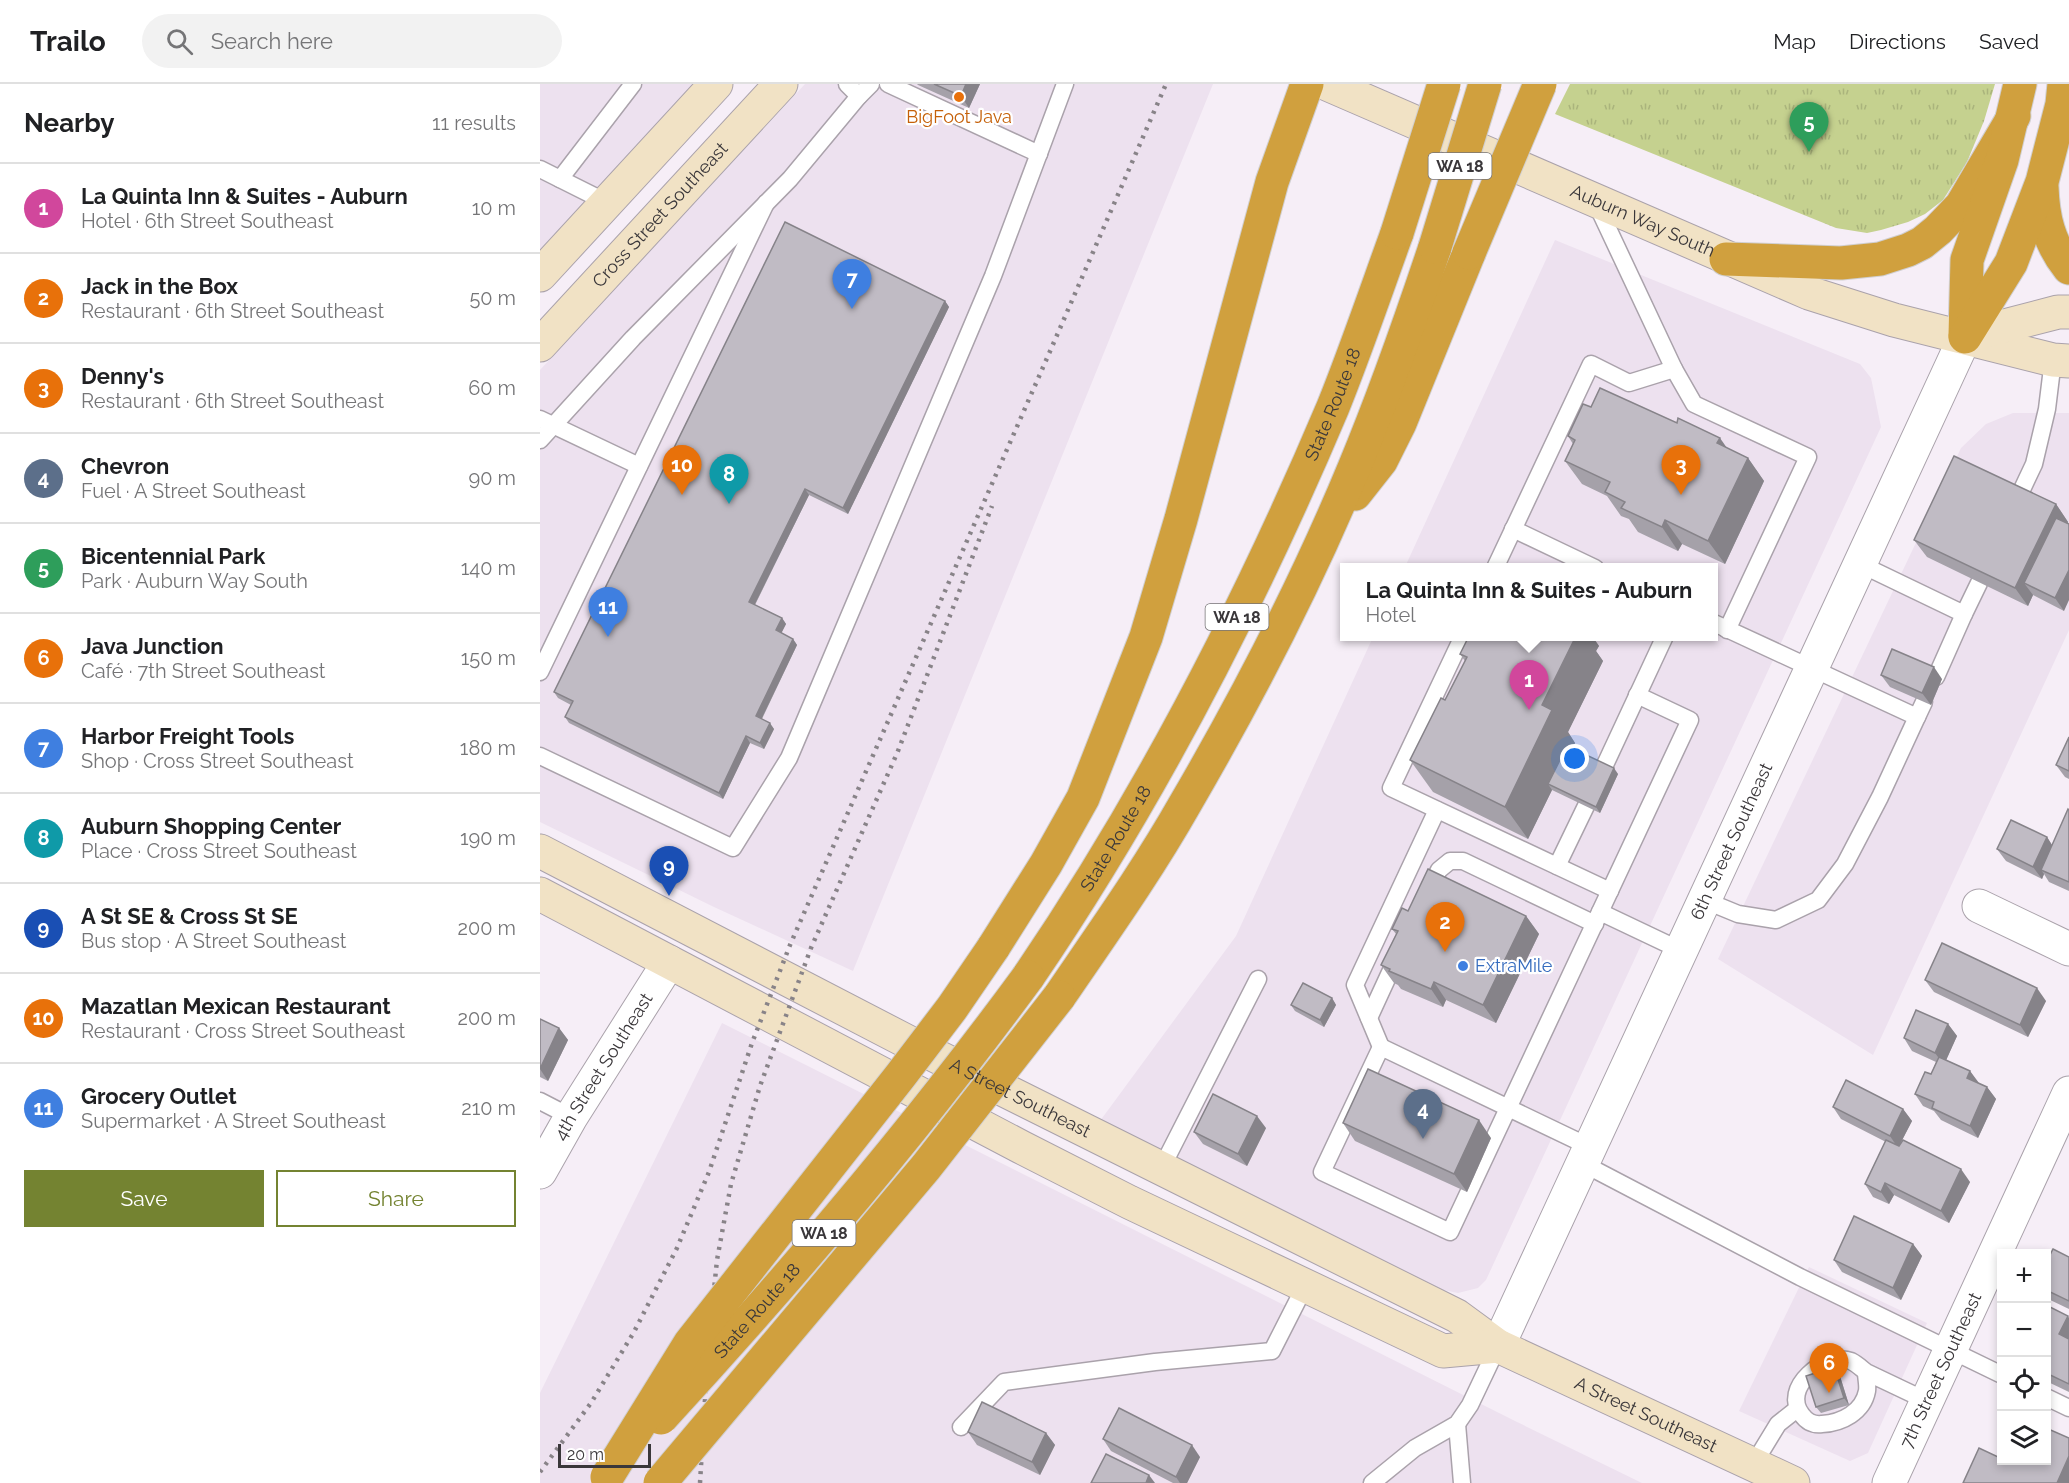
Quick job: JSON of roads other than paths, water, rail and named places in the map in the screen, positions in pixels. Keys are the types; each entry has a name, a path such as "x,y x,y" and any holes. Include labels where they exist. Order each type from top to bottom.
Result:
{"highway":[{"path":"604,1480 690,1343 952,1008 1046,864 1083,798 1146,637 1181,519 1272,182 1307,84"},
{"name":"State Route 18","path":"604,1480 717,1357 932,1105 1028,977 1073,911 1147,790 1175,740 1244,602 1333,406 1397,233 1444,84"},
{"name":"State Route 18","path":"660,1483 926,1167 1059,998 1137,883 1185,806 1267,654 1354,469 1435,247 1485,84"},
{"path":"1327,528 1381,461 1400,423 1540,84"},
{"path":"1965,337 1967,260 2002,160 2020,84"},
{"path":"1965,337 2011,263 2042,182 2062,104 2064,84"},
{"path":"1726,259 1841,263 1880,260 1908,250 1922,243 1938,230 1961,206 2014,117"},
{"path":"2042,182 2043,209 2049,236 2069,268"}],"main road":[{"name":"Cross Street Southeast","path":"540,345 781,84"},
{"name":"Auburn Way South","path":"1327,84 1726,259 1820,297 1894,320 2061,360"},
{"path":"540,275 712,85"},
{"name":"Auburn Way South","path":"1965,337 2058,312 2069,312"},
{"name":"A Street Southeast","path":"540,851 908,1042 1457,1316 1498,1346 1793,1483"},
{"path":"540,894 1021,1147 1305,1286 1443,1351 1498,1346"}],"street":[{"name":"6th Street Southeast","path":"1498,1346 1965,337"},
{"path":"1979,906 2069,948"},
{"name":"4th Street Southeast","path":"540,1172 571,1117 669,962"},
{"name":"7th Street Southeast","path":"1890,1483 2069,1094"}],"lane":[{"path":"560,179 633,84"},
{"path":"888,84 1039,154"},
{"path":"540,756 733,848 789,758 993,276 1065,84"},
{"path":"540,440 547,422 790,179 859,88"},
{"path":"540,169 608,202"},
{"path":"1596,202 1674,369 1694,404 1808,458 1720,627 1811,669 1920,710 1880,797 1845,864 1818,900 1776,920 1738,914 1704,900"},
{"path":"540,672 766,203"},
{"path":"2018,498 2034,464 2061,360"},
{"path":"1497,563 1591,364 1629,383 1674,369"},
{"path":"547,422 639,466"},
{"path":"1513,529 1586,563"},
{"path":"1860,564 1964,614"},
{"path":"1936,676 1979,583"},
{"path":"1461,641 1391,788 1610,891"},
{"path":"1604,767 1663,641"},
{"path":"1381,1047 1322,1172 1450,1232 1690,720 1637,695"},
{"path":"1557,866 1586,806"},
{"path":"1437,810 1356,985 1381,1047 1509,1107 1586,1155 1800,1277 1997,1373"},
{"path":"1419,912 1439,870 1450,861 1463,861 1680,950"},
{"path":"1369,1017 1404,943"},
{"path":"1161,1169 1258,979"},
{"path":"540,1101 571,1117"},
{"path":"961,1427 1004,1382 1155,1362 1272,1351 1305,1286"},
{"path":"1372,1483 1415,1448 1457,1424 1470,1405 1498,1346"},
{"path":"1866,1372 1867,1390 1859,1408 1839,1422 1815,1424 1807,1421 1797,1409 1796,1398 1802,1381 1820,1366 1848,1360 1866,1372 1927,1401"},
{"path":"2051,1399 2069,1408"},
{"path":"1754,1465 1778,1424 1797,1409"},
{"path":"1457,1424 1462,1483"}],"railway":[{"path":"540,1472 591,1403 634,1332 677,1248 709,1172 752,1043 790,945 1166,84"},
{"path":"700,1483 708,1349 717,1260 731,1184 760,1086 811,948 898,751 992,506"}],"place":[{"name":"BigFoot Java","path":"959,97"},
{"name":"Bicentennial Park","path":"1809,152"},
{"name":"Harbor Freight Tools","path":"852,309"},
{"name":"Mazatlan Mexican Restaurant","path":"682,495"},
{"name":"Denny's","path":"1681,495"},
{"name":"Auburn Shopping Center","path":"729,504"},
{"name":"Grocery Outlet","path":"608,637"},
{"name":"La Quinta Inn & Suites - Auburn","path":"1529,710"},
{"name":"A St SE & Cross St SE","path":"669,896"},
{"name":"Jack in the Box","path":"1445,952"},
{"name":"ExtraMile","path":"1463,966"},
{"name":"Chevron","path":"1423,1139"},
{"name":"Java Junction","path":"1829,1393"}]}
